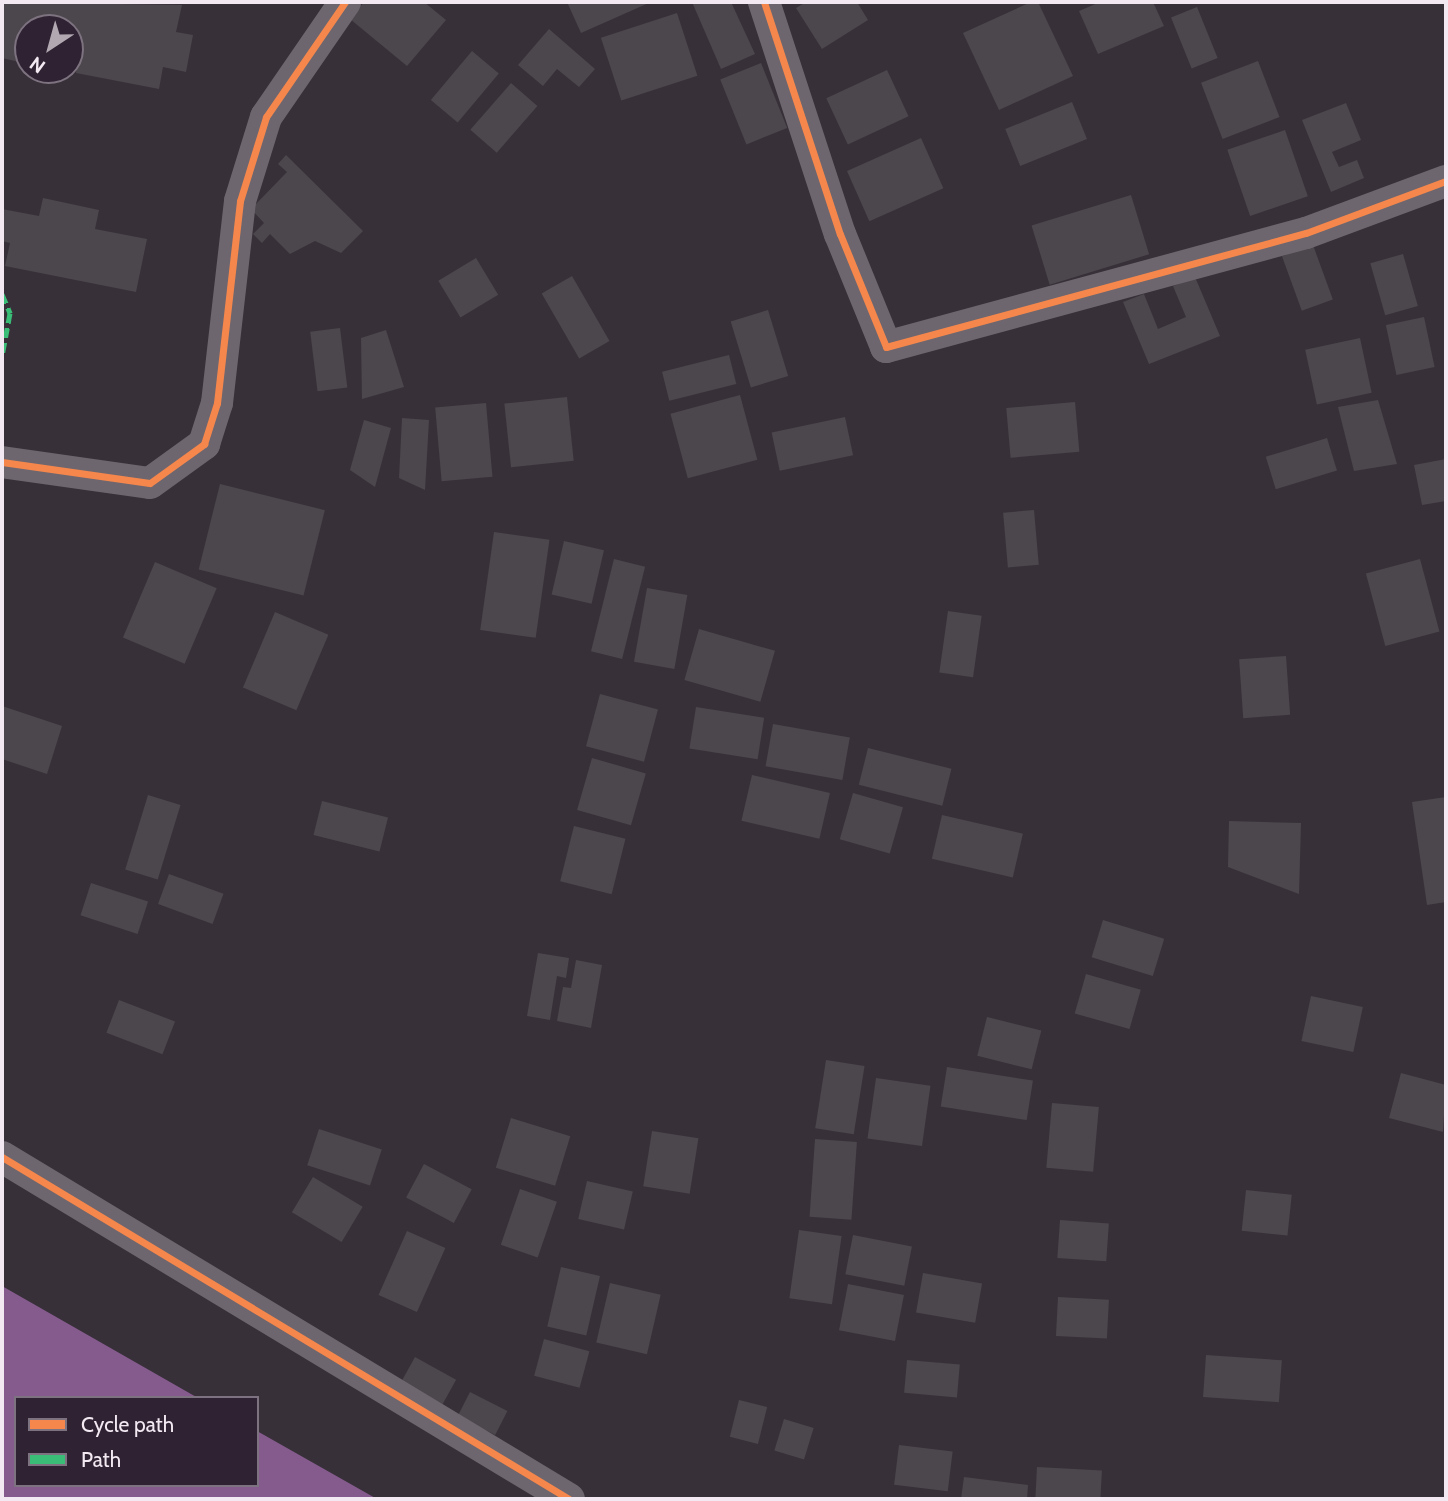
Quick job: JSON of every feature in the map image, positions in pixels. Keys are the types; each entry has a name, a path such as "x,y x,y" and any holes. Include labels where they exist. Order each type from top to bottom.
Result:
{"street":[{"path":"2,461 150,483 204,444 217,403 240,201 267,117 345,2"},
{"path":"764,2 840,234 886,347 1306,233 1446,181"},
{"path":"2,1157 569,1499"}],"shaded area":[{"path":"2,1286 194,1396 14,1396 14,1487 259,1487 259,1432 377,1499 2,1499"}],"building":[{"path":"2,2 182,5 176,32 193,35 186,72 163,67 159,89 84,75 84,14 14,14 14,61 2,58"},
{"path":"364,2 424,2 446,20 407,66 350,19"},
{"path":"567,2 651,2 581,33"},
{"path":"692,2 731,2 755,54 721,69"},
{"path":"806,2 857,2 868,20 822,49 796,8"},
{"path":"1031,2 1038,2 1073,76 999,110 963,33"},
{"path":"1100,2 1153,2 1164,26 1098,54 1079,11"},
{"path":"1197,7 1218,58 1192,68 1171,17"},
{"path":"677,13 697,76 621,100 601,38"},
{"path":"549,29 595,69 579,87 557,69 543,86 518,65"},
{"path":"472,51 499,73 458,123 431,100"},
{"path":"1258,61 1280,117 1223,139 1201,83"},
{"path":"761,63 787,128 746,144 720,79"},
{"path":"887,70 909,116 848,145 826,98"},
{"path":"511,83 537,106 497,153 470,130"},
{"path":"1072,102 1087,139 1020,166 1005,129"},
{"path":"1346,103 1361,140 1332,152 1339,167 1357,160 1364,178 1331,192 1302,120"},
{"path":"1285,130 1308,196 1250,216 1227,150"},
{"path":"921,138 943,188 869,221 847,171"},
{"path":"286,155 363,231 341,253 315,241 290,254 270,234 262,243 253,234 264,223 251,209 287,172 278,164"},
{"path":"1131,195 1149,254 1050,285 1032,225"},
{"path":"43,198 99,210 95,229 147,239 136,292 5,266 10,243 2,241 2,209 39,216"},
{"path":"1313,245 1333,300 1302,311 1282,256"},
{"path":"1403,254 1418,306 1385,315 1370,263"},
{"path":"476,258 498,295 460,318 438,281"},
{"path":"572,276 610,341 579,358 542,294"},
{"path":"1195,277 1220,336 1149,364 1123,302 1144,294 1158,329 1186,317 1173,286"},
{"path":"768,310 788,376 751,387 731,321"},
{"path":"1424,317 1435,367 1396,375 1386,325"},
{"path":"340,328 347,388 318,391 310,332"},
{"path":"386,330 404,387 362,399 361,338"},
{"path":"1360,338 1372,393 1317,404 1305,350"},
{"path":"729,355 736,384 669,401 662,372"},
{"path":"740,395 757,460 688,478 670,414"},
{"path":"567,397 574,461 511,467 504,404"},
{"path":"1378,400 1397,464 1354,471 1338,407"},
{"path":"1075,402 1079,452 1011,458 1006,408"},
{"path":"486,403 492,477 442,481 435,407"},
{"path":"845,417 853,455 780,471 772,433"},
{"path":"402,418 429,420 425,490 399,478"},
{"path":"364,420 391,428 375,487 350,470"},
{"path":"1327,438 1337,471 1276,489 1266,457"},
{"path":"1446,459 1446,501 1422,505 1414,465"},
{"path":"220,484 325,510 304,596 199,569"},
{"path":"1034,510 1039,565 1008,567 1003,513"},
{"path":"494,532 549,540 536,638 480,630"},
{"path":"564,541 604,550 592,604 552,595"},
{"path":"614,559 645,567 622,659 591,651"},
{"path":"1420,559 1439,631 1385,646 1366,573"},
{"path":"155,562 217,588 185,664 123,637"},
{"path":"647,588 687,595 674,669 634,662"},
{"path":"948,611 982,616 973,677 939,672"},
{"path":"275,612 328,635 296,710 243,687"},
{"path":"699,629 775,651 760,702 684,680"},
{"path":"1286,656 1290,715 1243,718 1239,659"},
{"path":"600,694 658,710 644,762 586,746"},
{"path":"2,706 62,726 47,774 2,759"},
{"path":"696,707 764,718 758,759 689,748"},
{"path":"773,724 850,738 842,780 766,766"},
{"path":"868,748 951,769 942,806 859,785"},
{"path":"592,758 646,773 631,825 577,810"},
{"path":"752,775 830,793 819,839 741,821"},
{"path":"853,793 903,807 890,853 840,839"},
{"path":"148,795 181,805 158,880 125,870"},
{"path":"1446,797 1446,902 1427,905 1412,802"},
{"path":"322,801 388,817 380,851 314,835"},
{"path":"942,815 1023,834 1013,878 932,859"},
{"path":"1229,821 1301,823 1299,894 1228,867"},
{"path":"574,826 625,839 612,894 560,881"},
{"path":"169,874 224,894 213,924 158,904"},
{"path":"91,883 148,902 138,934 80,915"},
{"path":"1103,920 1164,939 1153,976 1092,957"},
{"path":"538,953 569,958 566,978 557,976 550,1020 527,1016"},
{"path":"576,960 602,965 591,1028 557,1021 563,987 571,988"},
{"path":"1086,974 1141,990 1129,1029 1075,1013"},
{"path":"1311,996 1363,1007 1353,1052 1301,1041"},
{"path":"119,1000 175,1022 162,1054 106,1033"},
{"path":"987,1017 1041,1031 1032,1069 977,1056"},
{"path":"826,1060 865,1066 854,1134 815,1128"},
{"path":"947,1067 1033,1081 1027,1120 941,1107"},
{"path":"1401,1073 1446,1085 1443,1132 1389,1118"},
{"path":"876,1078 930,1086 922,1146 868,1138"},
{"path":"1052,1103 1099,1107 1093,1172 1046,1168"},
{"path":"511,1118 570,1136 555,1186 496,1168"},
{"path":"319,1129 382,1149 370,1186 307,1165"},
{"path":"652,1131 698,1138 690,1194 643,1186"},
{"path":"815,1139 857,1142 851,1220 810,1217"},
{"path":"424,1164 472,1189 454,1223 406,1198"},
{"path":"313,1177 363,1207 342,1242 292,1212"},
{"path":"587,1181 633,1192 624,1230 578,1219"},
{"path":"520,1189 557,1202 538,1257 501,1245"},
{"path":"1246,1190 1292,1195 1287,1236 1242,1231"},
{"path":"1060,1220 1109,1223 1106,1261 1057,1258"},
{"path":"799,1230 842,1236 832,1304 789,1298"},
{"path":"407,1231 445,1248 417,1312 379,1295"},
{"path":"853,1235 912,1246 904,1286 845,1274"},
{"path":"561,1267 600,1276 586,1335 547,1326"},
{"path":"923,1273 982,1283 975,1323 916,1312"},
{"path":"610,1283 661,1295 647,1354 596,1342"},
{"path":"848,1284 904,1295 895,1341 839,1330"},
{"path":"1058,1297 1109,1300 1107,1339 1056,1336"},
{"path":"544,1339 589,1351 580,1388 534,1376"},
{"path":"1206,1355 1282,1360 1279,1402 1203,1397"},
{"path":"415,1357 456,1380 443,1404 401,1381"},
{"path":"907,1360 960,1365 957,1397 904,1393"},
{"path":"470,1392 507,1411 495,1435 458,1416"},
{"path":"739,1400 767,1407 758,1444 730,1437"},
{"path":"784,1419 814,1428 804,1460 774,1451"},
{"path":"899,1445 953,1452 948,1491 894,1485"},
{"path":"1037,1467 1102,1470 1100,1499 1035,1499"},
{"path":"964,1477 1028,1485 1027,1499 961,1499"}],"marked path":[{"path":"2,294 10,313 2,356"}],"cycle path":[{"path":"2,462 150,483 204,444 217,403 240,201 266,117 345,2"},
{"path":"764,2 840,234 886,347 1306,233 1446,181"},
{"path":"2,1157 569,1499"}]}
